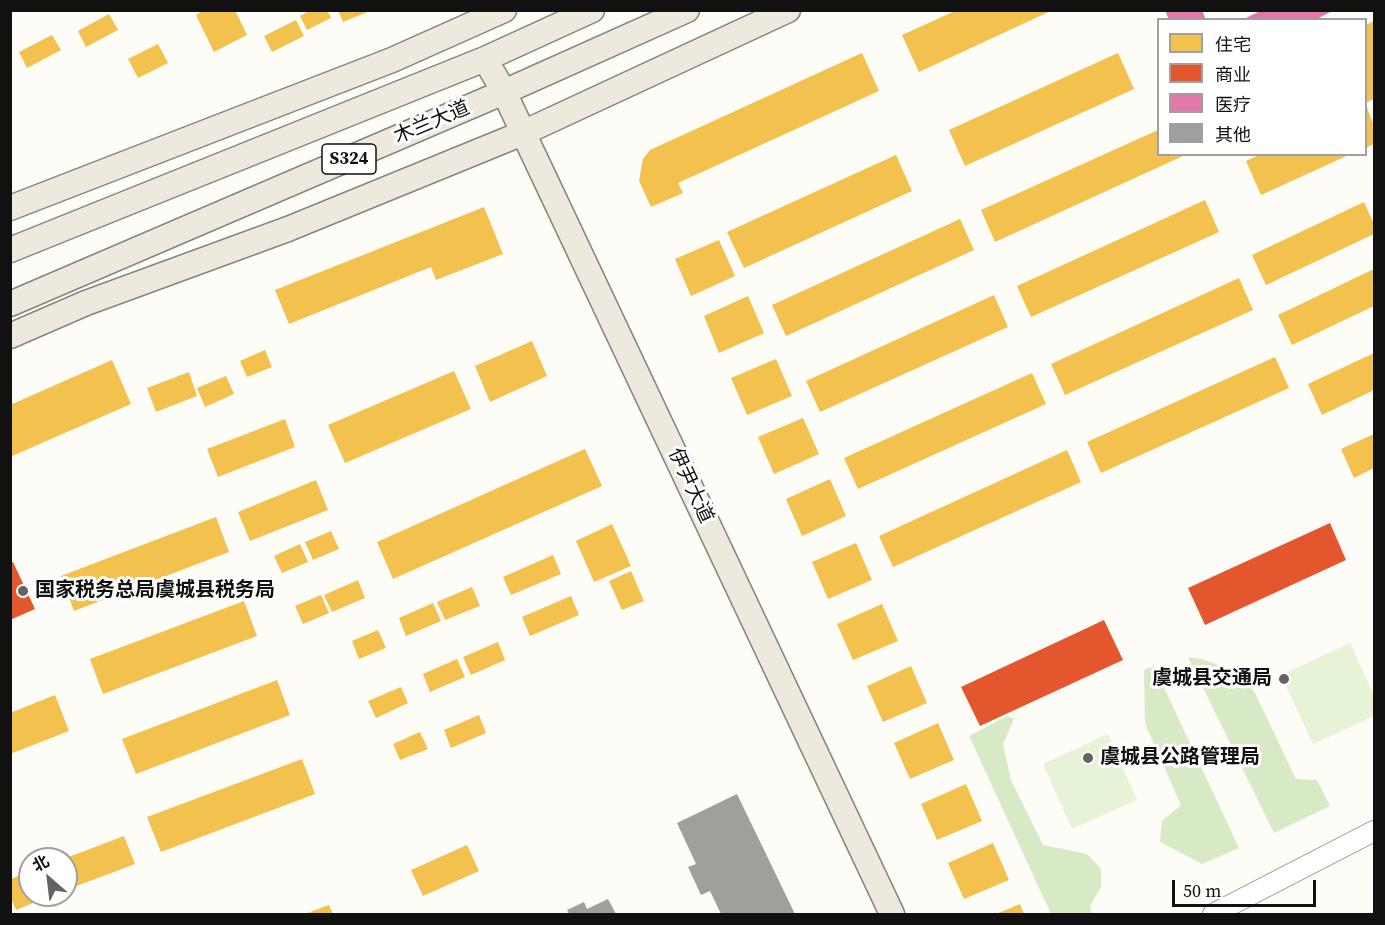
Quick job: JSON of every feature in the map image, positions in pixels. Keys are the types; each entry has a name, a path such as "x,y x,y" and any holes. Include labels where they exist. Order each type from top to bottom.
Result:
{"main road":[{"path":"10,208 392,60 504,10"},
{"name":"木兰大道","path":"10,250 485,58 592,10"},
{"name":"木兰大道","path":"10,304 504,92 687,10"},
{"path":"10,336 86,303 288,229 523,133 788,10"},
{"name":"伊尹大道","path":"485,58 504,92 892,915"}],"street":[{"path":"1213,915 1374,831"}],"green space":[{"path":"1350,643 1374,695 1374,716 1313,744 1281,675"},
{"path":"1188,657 1216,664 1254,691 1296,779 1317,780 1330,806 1274,833"},
{"path":"1154,666 1239,848 1202,864 1160,842 1162,821 1181,805 1145,724 1144,670"},
{"path":"1007,716 1014,719 1003,744 1011,780 1043,845 1087,854 1101,869 1101,887 1090,906 1092,914 1051,914 969,736"},
{"path":"1108,734 1137,800 1072,829 1043,764"}],"building: 住宅":[{"path":"204,10 235,10 247,35 214,52 196,15"},
{"path":"311,10 327,10 331,18 307,30 300,16"},
{"path":"338,10 370,10 370,11 343,22"},
{"path":"957,10 1053,10 919,72 902,35"},
{"path":"109,14 118,30 86,47 78,31"},
{"path":"296,20 304,36 272,52 264,36"},
{"path":"1374,21 1374,99 1367,102 1367,24"},
{"path":"52,35 61,50 27,68 19,52"},
{"path":"158,44 168,63 138,78 128,59"},
{"path":"862,53 879,91 678,183 683,193 651,207 639,181 643,159 650,150"},
{"path":"1118,53 1134,89 965,166 949,130"},
{"path":"1367,108 1374,126 1374,144 1367,148"},
{"path":"1157,130 1157,156 1183,156 995,242 981,210"},
{"path":"896,155 912,191 744,268 727,232"},
{"path":"1257,156 1347,156 1261,195 1246,161"},
{"path":"1205,200 1219,232 1031,317 1017,286"},
{"path":"1364,202 1374,224 1374,234 1266,285 1252,255"},
{"path":"484,207 503,254 436,280 431,267 289,324 275,290"},
{"path":"960,219 974,250 786,336 772,305"},
{"path":"719,240 735,276 691,296 675,259"},
{"path":"1374,269 1374,306 1292,345 1278,315"},
{"path":"1239,278 1253,310 1065,395 1051,364"},
{"path":"994,295 1008,327 820,412 806,381"},
{"path":"748,296 764,333 719,353 704,316"},
{"path":"532,341 547,376 490,402 475,366"},
{"path":"265,350 272,367 247,377 240,361"},
{"path":"1374,353 1374,390 1322,415 1308,384"},
{"path":"1275,357 1289,388 1101,473 1087,442"},
{"path":"776,359 792,396 747,415 731,378"},
{"path":"112,360 131,404 10,457 10,405"},
{"path":"454,371 471,409 345,463 328,425"},
{"path":"189,372 197,396 156,412 147,388"},
{"path":"1032,373 1046,404 858,489 844,458"},
{"path":"226,376 234,394 205,407 197,388"},
{"path":"803,418 819,454 774,474 758,437"},
{"path":"285,419 295,447 218,477 207,449"},
{"path":"1374,434 1374,468 1354,478 1341,449"},
{"path":"585,449 602,486 393,579 377,542"},
{"path":"1067,450 1081,482 893,567 879,536"},
{"path":"830,479 846,516 802,536 786,499"},
{"path":"316,480 328,510 250,541 238,512"},
{"path":"216,517 229,552 74,611 61,576"},
{"path":"612,524 631,566 594,582 576,541"},
{"path":"331,531 339,549 313,560 305,542"},
{"path":"856,543 872,580 828,599 812,562"},
{"path":"300,544 308,562 282,573 274,556"},
{"path":"553,555 561,574 511,595 503,577"},
{"path":"631,571 644,601 622,610 609,581"},
{"path":"358,580 365,598 332,612 324,595"},
{"path":"472,587 480,606 445,620 437,602"},
{"path":"321,595 329,613 303,624 295,606"},
{"path":"571,596 579,615 530,636 522,617"},
{"path":"244,601 257,636 103,694 90,659"},
{"path":"433,603 441,621 406,636 399,618"},
{"path":"882,604 898,641 853,660 837,624"},
{"path":"378,630 386,648 359,659 352,641"},
{"path":"498,642 505,660 471,675 463,657"},
{"path":"457,659 465,677 430,692 423,674"},
{"path":"911,666 927,703 883,722 867,686"},
{"path":"277,680 290,715 136,774 122,739"},
{"path":"401,687 408,703 376,718 368,701"},
{"path":"55,695 69,731 10,754 10,713"},
{"path":"479,715 486,733 451,748 444,730"},
{"path":"938,723 954,760 910,779 894,743"},
{"path":"420,732 428,749 400,760 393,744"},
{"path":"302,759 315,794 161,852 147,817"},
{"path":"966,784 982,821 937,840 921,804"},
{"path":"124,836 135,864 78,885 78,853"},
{"path":"993,843 1009,880 964,899 948,863"},
{"path":"467,845 479,871 423,896 411,870"},
{"path":"18,876 18,907 23,907 16,910 10,896 10,879"},
{"path":"1020,904 1024,914 996,914"},
{"path":"329,905 333,914 305,914"}],"building: 商业":[{"path":"1330,523 1346,560 1205,625 1188,588"},
{"path":"13,562 35,609 10,620 10,563"},
{"path":"1104,620 1123,660 980,726 961,687"}],"building: 医疗":[{"path":"1165,10 1202,10 1205,18 1168,18"},
{"path":"1262,10 1334,10 1319,18 1246,18"}],"building: 其他":[{"path":"737,794 795,914 721,914 710,891 701,895 688,867 696,864 677,823"},
{"path":"608,899 616,914 569,914 567,910 584,902 587,909"}],"place":[{"name":"国家税务总局虞城县税务局","path":"23,591"},
{"name":"虞城县交通局","path":"1284,679"},
{"name":"虞城县公路管理局","path":"1088,758"}]}
